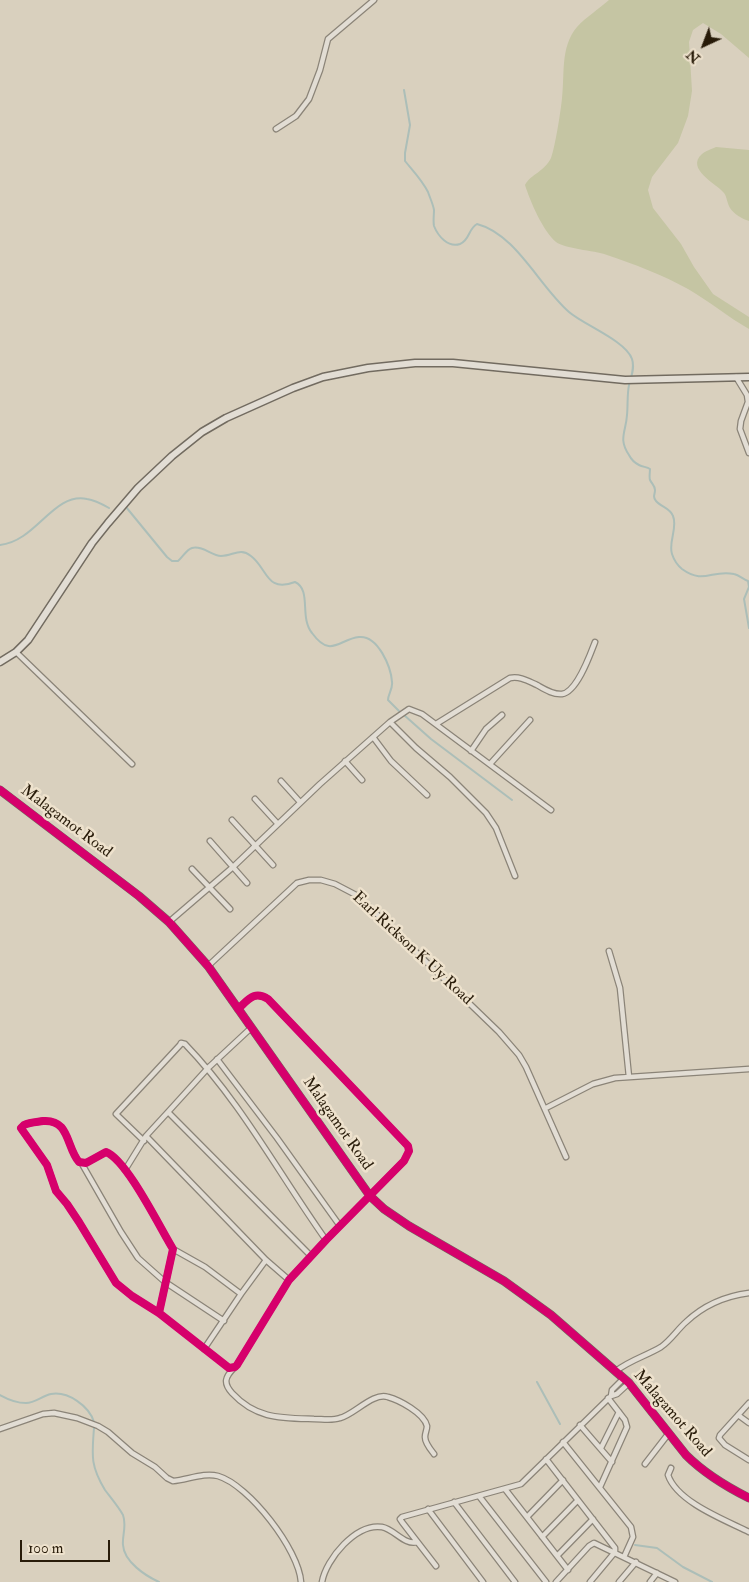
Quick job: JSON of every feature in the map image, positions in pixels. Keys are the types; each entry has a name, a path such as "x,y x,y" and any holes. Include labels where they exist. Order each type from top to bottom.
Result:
{"street":[{"path":"276,129 296,116 310,99 328,40 374,0"},
{"path":"0,662 16,652 35,631 92,543 138,488 172,456 202,432 226,418 293,388 323,377 346,372 415,363 454,363 625,380 749,377"},
{"path":"736,377 747,395 748,402 740,429 749,453"},
{"path":"436,724 510,678 522,678 552,693 564,694 568,692 577,681 595,642"},
{"path":"16,652 132,764"},
{"path":"169,922 233,867 277,823 345,761 390,722 410,708 436,724 552,810"},
{"path":"471,751 486,729 502,715"},
{"path":"490,764 530,720"},
{"path":"390,722 486,813 496,828 515,876"},
{"path":"373,737 391,761 427,795"},
{"path":"345,761 362,780"},
{"path":"281,781 300,802"},
{"name":"Malagamot Road","path":"0,790 139,896 169,922 208,966 370,1196 384,1209 409,1226 504,1281 532,1300 626,1380 686,1455 706,1474 749,1498"},
{"path":"255,799 277,823"},
{"path":"232,820 256,844 273,865"},
{"path":"210,841 247,883"},
{"path":"192,869 230,909"},
{"name":"Earl Rickson K Uy Road","path":"208,966 297,883 314,879 335,884 351,892 366,902 499,1032 519,1055 546,1108 566,1156"},
{"path":"609,951 620,988 629,1077"},
{"path":"238,1009 256,995 262,995 268,999 408,1146 409,1150 404,1161 289,1280 235,1367 227,1375 226,1385 236,1397 256,1412 293,1419 335,1420 351,1414 375,1397 386,1396 417,1412 424,1419 427,1426 425,1438 434,1454"},
{"path":"125,1170 145,1139 168,1112 208,1068 251,1028"},
{"path":"289,1280 266,1260 145,1139 117,1116 116,1113 181,1043 185,1044 208,1068 268,1151 296,1198 326,1240"},
{"path":"217,1059 340,1226"},
{"path":"546,1108 593,1084 615,1078 749,1069"},
{"path":"168,1112 311,1256"},
{"path":"224,1321 165,1282 146,1266 132,1250 82,1164 76,1159 63,1129 56,1122 38,1122 22,1126 23,1131 47,1165 56,1191 79,1222 112,1278 123,1289 159,1313 226,1367 235,1367"},
{"path":"82,1164 106,1152 112,1155 125,1170 173,1249 205,1267 241,1294"},
{"path":"159,1313 173,1249"},
{"path":"204,1349 266,1260"},
{"path":"616,1371 629,1362 662,1346 700,1310 729,1297 749,1293"},
{"path":"436,1566 402,1522 401,1518 403,1516 521,1484 609,1397 612,1390 626,1380"},
{"path":"600,1487 627,1427 625,1420 609,1397"},
{"path":"749,1403 720,1435 725,1445 749,1460"},
{"path":"600,1448 619,1412"},
{"path":"0,1429 43,1414 64,1414 103,1429 132,1453 172,1480 212,1475 222,1478 245,1493 274,1524 299,1570 301,1582"},
{"path":"738,1415 749,1424"},
{"path":"580,1425 612,1462"},
{"path":"645,1464 670,1434"},
{"path":"563,1442 629,1523 633,1531 633,1538 624,1557"},
{"path":"546,1459 614,1545 615,1552 590,1582"},
{"path":"671,1468 668,1475 669,1479 686,1497 712,1514 749,1532"},
{"path":"527,1517 563,1480"},
{"path":"505,1489 568,1570"},
{"path":"479,1496 546,1582"},
{"path":"542,1537 578,1500"},
{"path":"454,1502 515,1582"},
{"path":"428,1509 483,1582"},
{"path":"557,1556 593,1519"},
{"path":"322,1582 326,1568 342,1547 364,1529 381,1526 388,1528 410,1542 417,1542"},
{"path":"556,1582 594,1543 675,1582"},
{"path":"619,1582 636,1562"},
{"path":"650,1582 657,1573"}],"green space":[{"path":"609,0 749,0 749,58 721,34 703,23 693,30 689,42 692,91 688,116 678,143 652,177 648,190 653,208 681,244 713,294 749,317 749,329 696,294 659,274 607,255 556,242 542,223 530,199 525,185 548,163 554,146 563,89 564,61 568,43 577,27"},
{"path":"716,147 749,150 749,221 741,218 734,212 729,206 724,193 704,176 697,165 703,153"}],"waterway":[{"path":"404,90 410,125 405,161 428,192 434,210 434,226 438,234 448,243 460,244 466,240 477,224 504,238 569,312 622,346 628,352 633,366 628,389 627,415 623,440 631,458 639,465 650,469 650,480 655,489 654,498 670,511 673,516 672,554 679,566 690,574 702,576 726,573 736,575 748,581 749,587 744,599 749,628"},
{"path":"0,545 13,542 35,527 54,509 75,499 93,500 109,508"},
{"path":"126,507 172,561 178,561 188,550 196,547 221,556 243,552 257,561 268,578 273,582 285,585 295,582 303,591 308,627 319,641 325,645 335,646 352,638 359,637 366,638 378,646 391,676 392,685 388,700 399,711"},
{"path":"404,715 431,739 512,800"},
{"path":"537,1382 560,1424"},
{"path":"0,1395 13,1401 26,1403 51,1394 71,1397 88,1410 94,1422"},
{"path":"94,1428 94,1467 105,1490 123,1515 125,1523 124,1551 136,1568 159,1582"},
{"path":"635,1545 657,1548 683,1567 712,1582"}],"cycle path":[{"path":"0,790 139,896 169,922 208,966 370,1196 384,1209 409,1226 504,1281 551,1315 629,1383 693,1462 716,1479 749,1498"},
{"path":"159,1313 173,1249 152,1211 124,1168 106,1152 86,1163 79,1162 63,1129 58,1124 43,1121 24,1125 21,1128 47,1165 56,1191 79,1222 116,1283 132,1296 159,1313 229,1368 237,1365 289,1280 404,1161 409,1151 408,1146 268,999 263,996 255,996 238,1009"}]}
